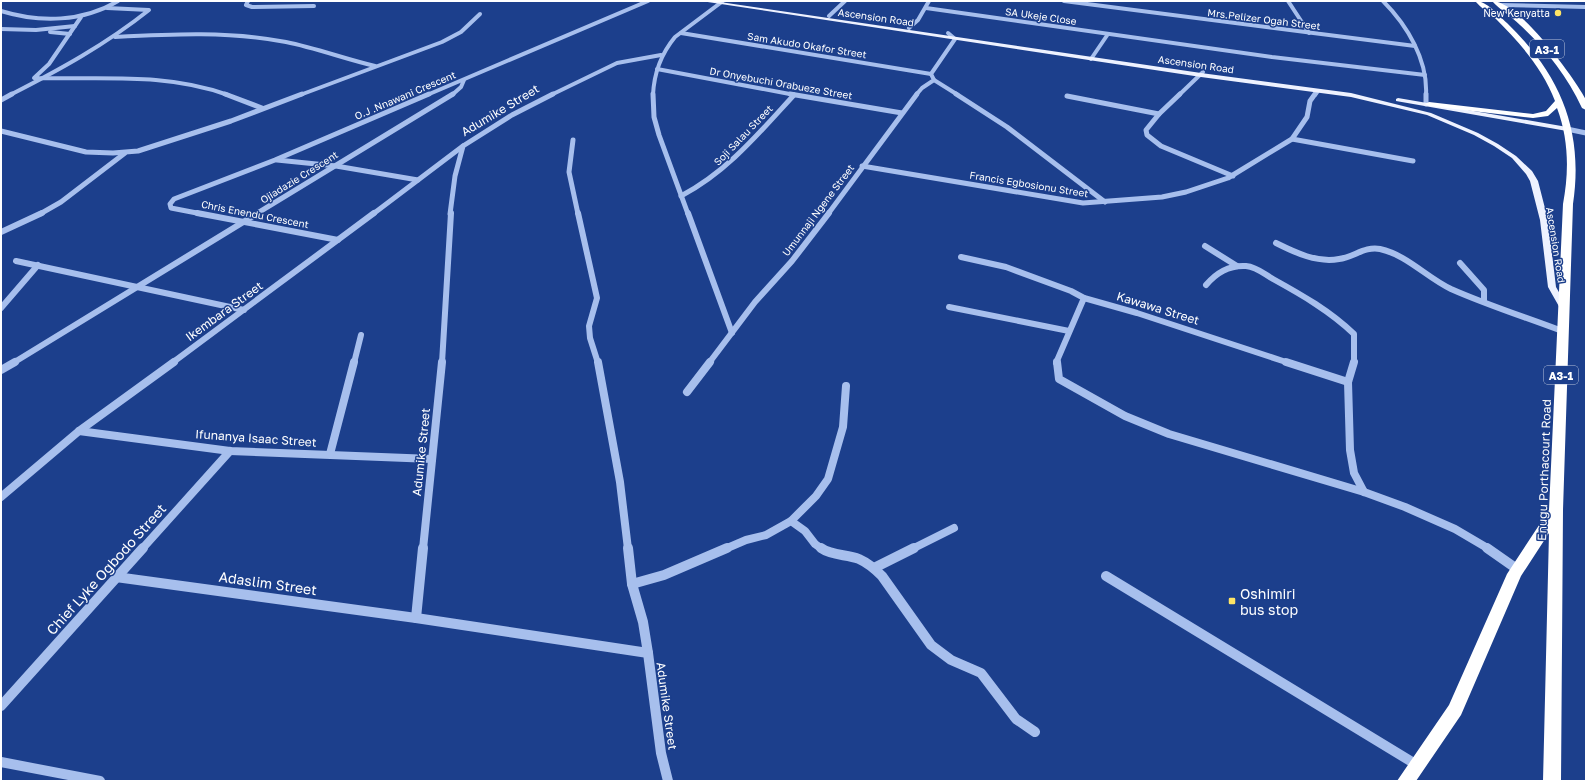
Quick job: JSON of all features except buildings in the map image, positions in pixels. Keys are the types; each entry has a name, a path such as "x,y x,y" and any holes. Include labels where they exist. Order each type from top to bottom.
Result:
{"highway":[{"name":"Enugu Porthacourt Road","path":"1478,1 1508,26 1541,66 1558,101 1567,129 1572,165 1568,204 1564,323 1562,330 1556,510 1552,781"},
{"name":"A3-1","path":"1498,3 1536,36 1555,58 1580,92 1586,108"},
{"path":"1427,104 1533,116 1545,115 1552,111 1558,101"},
{"path":"1406,781 1455,710 1517,569 1556,510"}],"main road":[{"name":"Ascension Road","path":"707,1 948,33 1384,102 1429,114 1476,134 1514,157 1529,173 1534,181 1544,220 1552,287 1564,308"},
{"name":"Ascension Road","path":"722,2 954,39 1092,57"},
{"name":"Ascension Road","path":"1202,74 1427,104 1567,129"}],"street":[{"path":"1,11 28,16 81,17 107,8 118,1"},
{"path":"248,1 246,5 314,6"},
{"name":"O.J .Nnawani Crescent","path":"170,204 174,199 275,160 648,1"},
{"path":"829,16 845,1"},
{"path":"909,28 918,20 929,1"},
{"name":"Mrs.Pelizer Ogah Street","path":"1064,1 1415,46"},
{"path":"1288,1 1309,33"},
{"path":"1383,1 1398,16 1407,28 1415,46 1425,75 1428,90 1427,104"},
{"path":"722,2 699,21 672,40 661,55 653,95 658,137 732,333"},
{"path":"1498,3 1586,7"},
{"path":"1,100 63,68 115,37 142,17 148,10 107,8"},
{"name":"SA Ukeje Close","path":"926,8 1272,57 1425,75"},
{"path":"1,131 86,152 125,152 150,148 453,37 480,14"},
{"path":"81,17 49,64 34,78 124,77 172,81 199,86 262,108"},
{"path":"36,30 75,26"},
{"path":"1,29 36,30 70,34"},
{"name":"Sam Akudo Okafor Street","path":"680,33 931,74"},
{"path":"948,33 954,39 931,74 934,80 1007,127 1105,202"},
{"path":"115,37 213,34 259,38 303,46 376,66"},
{"path":"1092,57 1108,34"},
{"name":"Adumike Street","path":"661,55 617,63 594,73 530,105 463,146 454,176 451,205 442,365 416,618 648,653 661,753 668,781"},
{"path":"43,69 54,70 63,68"},
{"name":"Dr Onyebuchi Orabueze Street","path":"657,69 794,96 902,113"},
{"path":"1202,74 1159,114 1146,130 1147,135 1152,140 1167,149 1233,176"},
{"name":"Ojiadazie Crescent","path":"1,370 246,222 395,129 436,106 462,86 464,80"},
{"name":"Umunnaji Ngene Street","path":"687,392 755,302 792,261 818,228 902,113 922,88 934,80"},
{"name":"Francis Egbosionu Street","path":"862,166 1070,201 1105,202 1186,192 1233,176 1292,139 1307,117 1310,101 1318,91"},
{"name":"Soji Salau Street","path":"681,196 704,185 729,165 794,96"},
{"path":"1067,96 1159,114"},
{"path":"1567,129 1586,133"},
{"path":"1292,139 1413,161"},
{"path":"573,140 569,172 597,298 589,326 590,338 597,359 620,482 632,584 643,622 648,653"},
{"name":"Ikembara Street","path":"1,497 79,431 463,146"},
{"path":"1,232 30,220 61,202 125,152"},
{"path":"275,160 336,166 418,180"},
{"name":"Chris Enendu Crescent","path":"170,204 171,208 338,240"},
{"path":"1276,243 1295,253 1320,260 1340,259 1369,248 1380,249 1404,258 1450,288 1562,330"},
{"path":"1205,246 1237,266 1256,269 1293,290 1329,313 1354,334 1354,366 1348,382 1350,455 1354,472 1364,492"},
{"name":"Kawawa Street","path":"961,257 1006,267 1071,291 1084,298 1137,313 1348,382"},
{"path":"16,261 244,310"},
{"path":"1460,263 1479,283 1485,295 1484,300"},
{"path":"1,308 38,265"},
{"path":"1206,285 1212,278 1237,266"},
{"path":"1084,298 1056,363 1056,370 1060,379 1074,389 1125,416 1169,434 1251,457 1320,480 1364,492 1455,529 1489,549 1517,569"},
{"path":"949,307 1069,331"},
{"path":"330,454 361,335"},
{"path":"632,584 664,574 746,540 766,535 791,521 816,496 828,479 841,434 846,386"},
{"name":"Ifunanya Isaac Street","path":"79,431 230,451 432,459"},
{"name":"Chief Lyke Ogbodo Street","path":"1,706 230,451"},
{"path":"791,521 805,530 815,544 826,552 859,559 874,568 882,576 931,645 951,660 981,673 1016,719 1035,732"},
{"path":"874,568 954,528"},
{"path":"1106,576 1417,765"},
{"name":"Adaslim Street","path":"116,577 416,618"},
{"path":"1,762 100,781"}],"place":[{"name":"New Kenyatta","path":"1558,13"},
{"name":"Oshimiri bus stop","path":"1232,601"}]}
